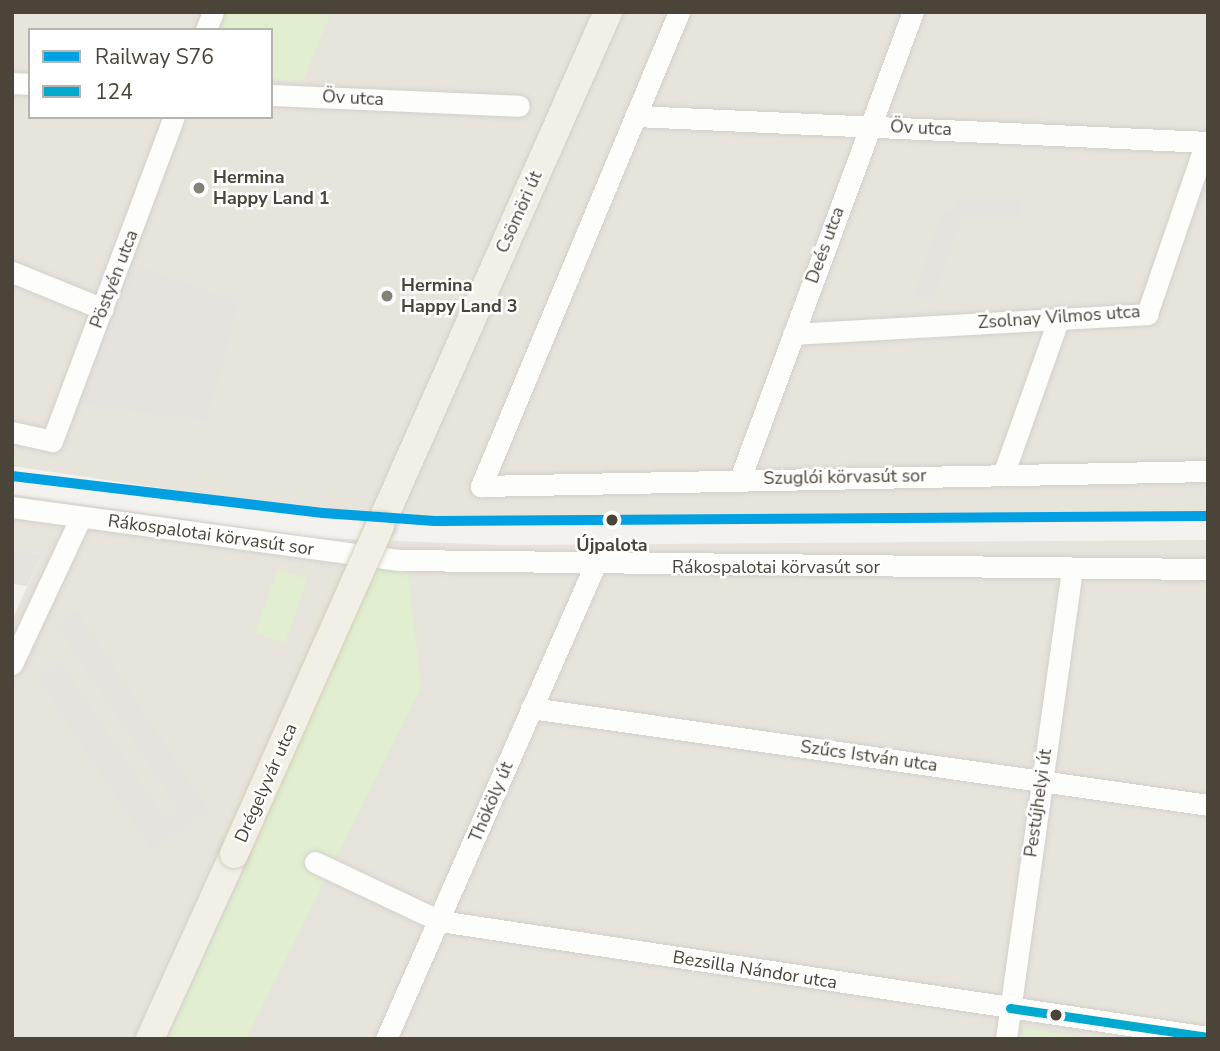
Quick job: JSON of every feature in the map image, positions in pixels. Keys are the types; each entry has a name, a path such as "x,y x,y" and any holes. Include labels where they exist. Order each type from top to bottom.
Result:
{"main road":[{"name":"Csömöri út","path":"380,526 608,12"},
{"name":"Drégelyvár utca","path":"150,1039 380,526"}],"street":[{"path":"635,116 678,12"},
{"name":"Deés utca","path":"740,479 913,12"},
{"name":"Öv utca","path":"273,94 519,106"},
{"name":"Öv utca","path":"635,116 1207,142"},
{"name":"Szuglói körvasút sor","path":"635,116 481,486 1208,471"},
{"name":"Pöstyén utca","path":"12,432 52,441 173,119"},
{"name":"Zsolnay Vilmos utca","path":"793,334 1147,314 1207,142"},
{"path":"12,272 103,309"},
{"path":"1003,475 1059,318"},
{"name":"Rákospalotai körvasút sor","path":"12,508 382,559 595,565 1208,569"},
{"path":"12,664 81,517"},
{"name":"Thököly út","path":"386,1039 595,565"},
{"name":"Pestújhelyi út","path":"1006,1039 1040,780 1072,569"},
{"name":"Szűcs István utca","path":"531,708 1208,805"},
{"name":"Bezsilla Nándor utca","path":"315,862 440,921 1208,1037"}],"shaded area":[{"path":"12,12 1208,12 1208,521 602,516 442,521 322,512 12,466"},
{"path":"1022,198 1020,216 963,216 933,299 914,295 943,209 955,213 954,199"},
{"path":"129,262 239,302 207,421 75,403"},
{"path":"12,494 318,538 500,545 1208,540 1208,1039 12,1039 12,620 42,554 12,549"},
{"path":"12,549 42,554 27,586 12,584"},
{"path":"77,610 209,811 150,849 38,679 62,663 165,819 179,811 56,624"}],"green space":[{"path":"223,12 331,12 303,81 273,79 273,28 217,28"},
{"path":"367,566 407,566 421,687 246,1039 167,1039 247,864"},
{"path":"278,569 307,579 285,643 255,633"},
{"path":"1023,1028 1093,1039 1022,1039"}],"rail line":[{"name":"S76","path":"12,476 323,513 435,521 1208,516"}],"transit line":[{"name":"124","path":"1010,1008 1208,1037"}],"place":[{"name":"Hermina Happy Land 1","path":"199,188"},
{"name":"Hermina Happy Land 3","path":"387,296"},
{"name":"Újpalota","path":"612,520"}]}
